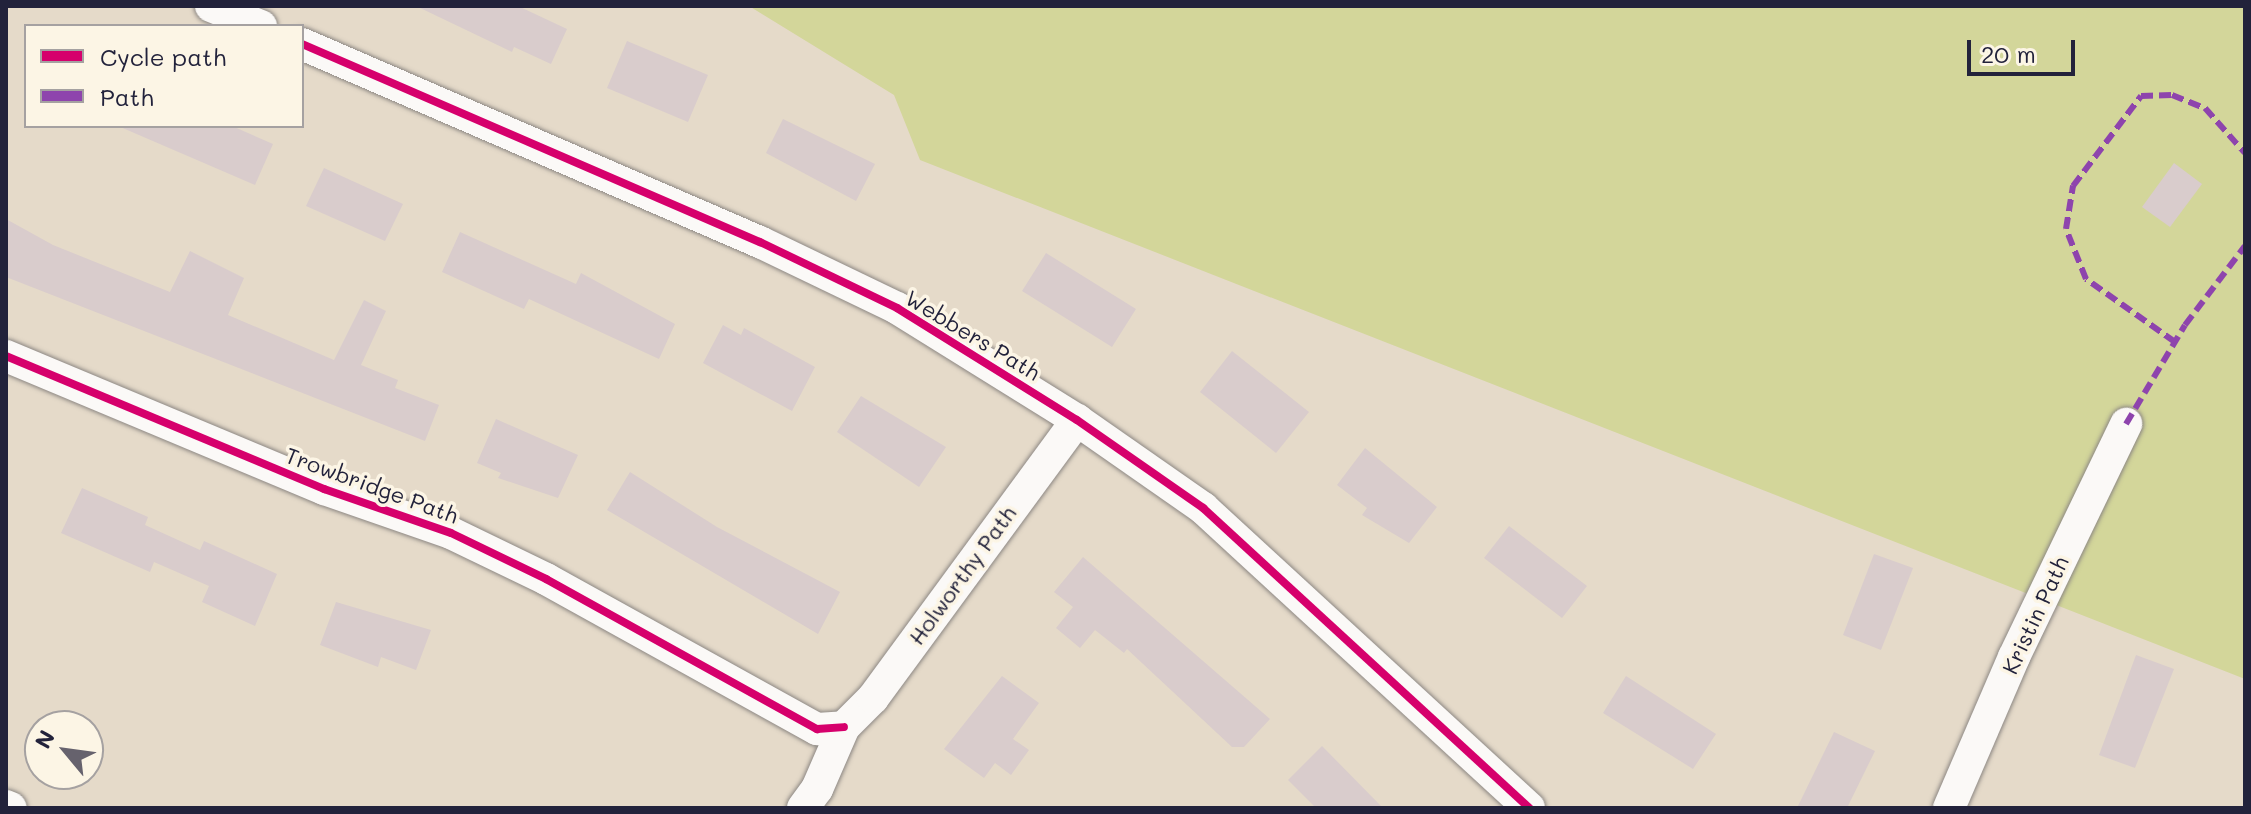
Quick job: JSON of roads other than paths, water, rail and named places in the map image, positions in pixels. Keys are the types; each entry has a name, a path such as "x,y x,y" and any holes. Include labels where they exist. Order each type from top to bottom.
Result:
{"street":[{"path":"211,6 256,24"},
{"name":"Webbers Path","path":"304,45 760,242 897,308 1077,420 1203,508 1529,808"},
{"name":"Trowbridge Path","path":"6,356 324,489 451,533 546,579 817,729 844,727"},
{"name":"Holworthy Path","path":"844,727 873,698 1077,420"},
{"name":"Kristin Path","path":"1949,808 2014,657 2126,424"},
{"path":"803,808 817,789 844,727"}]}
